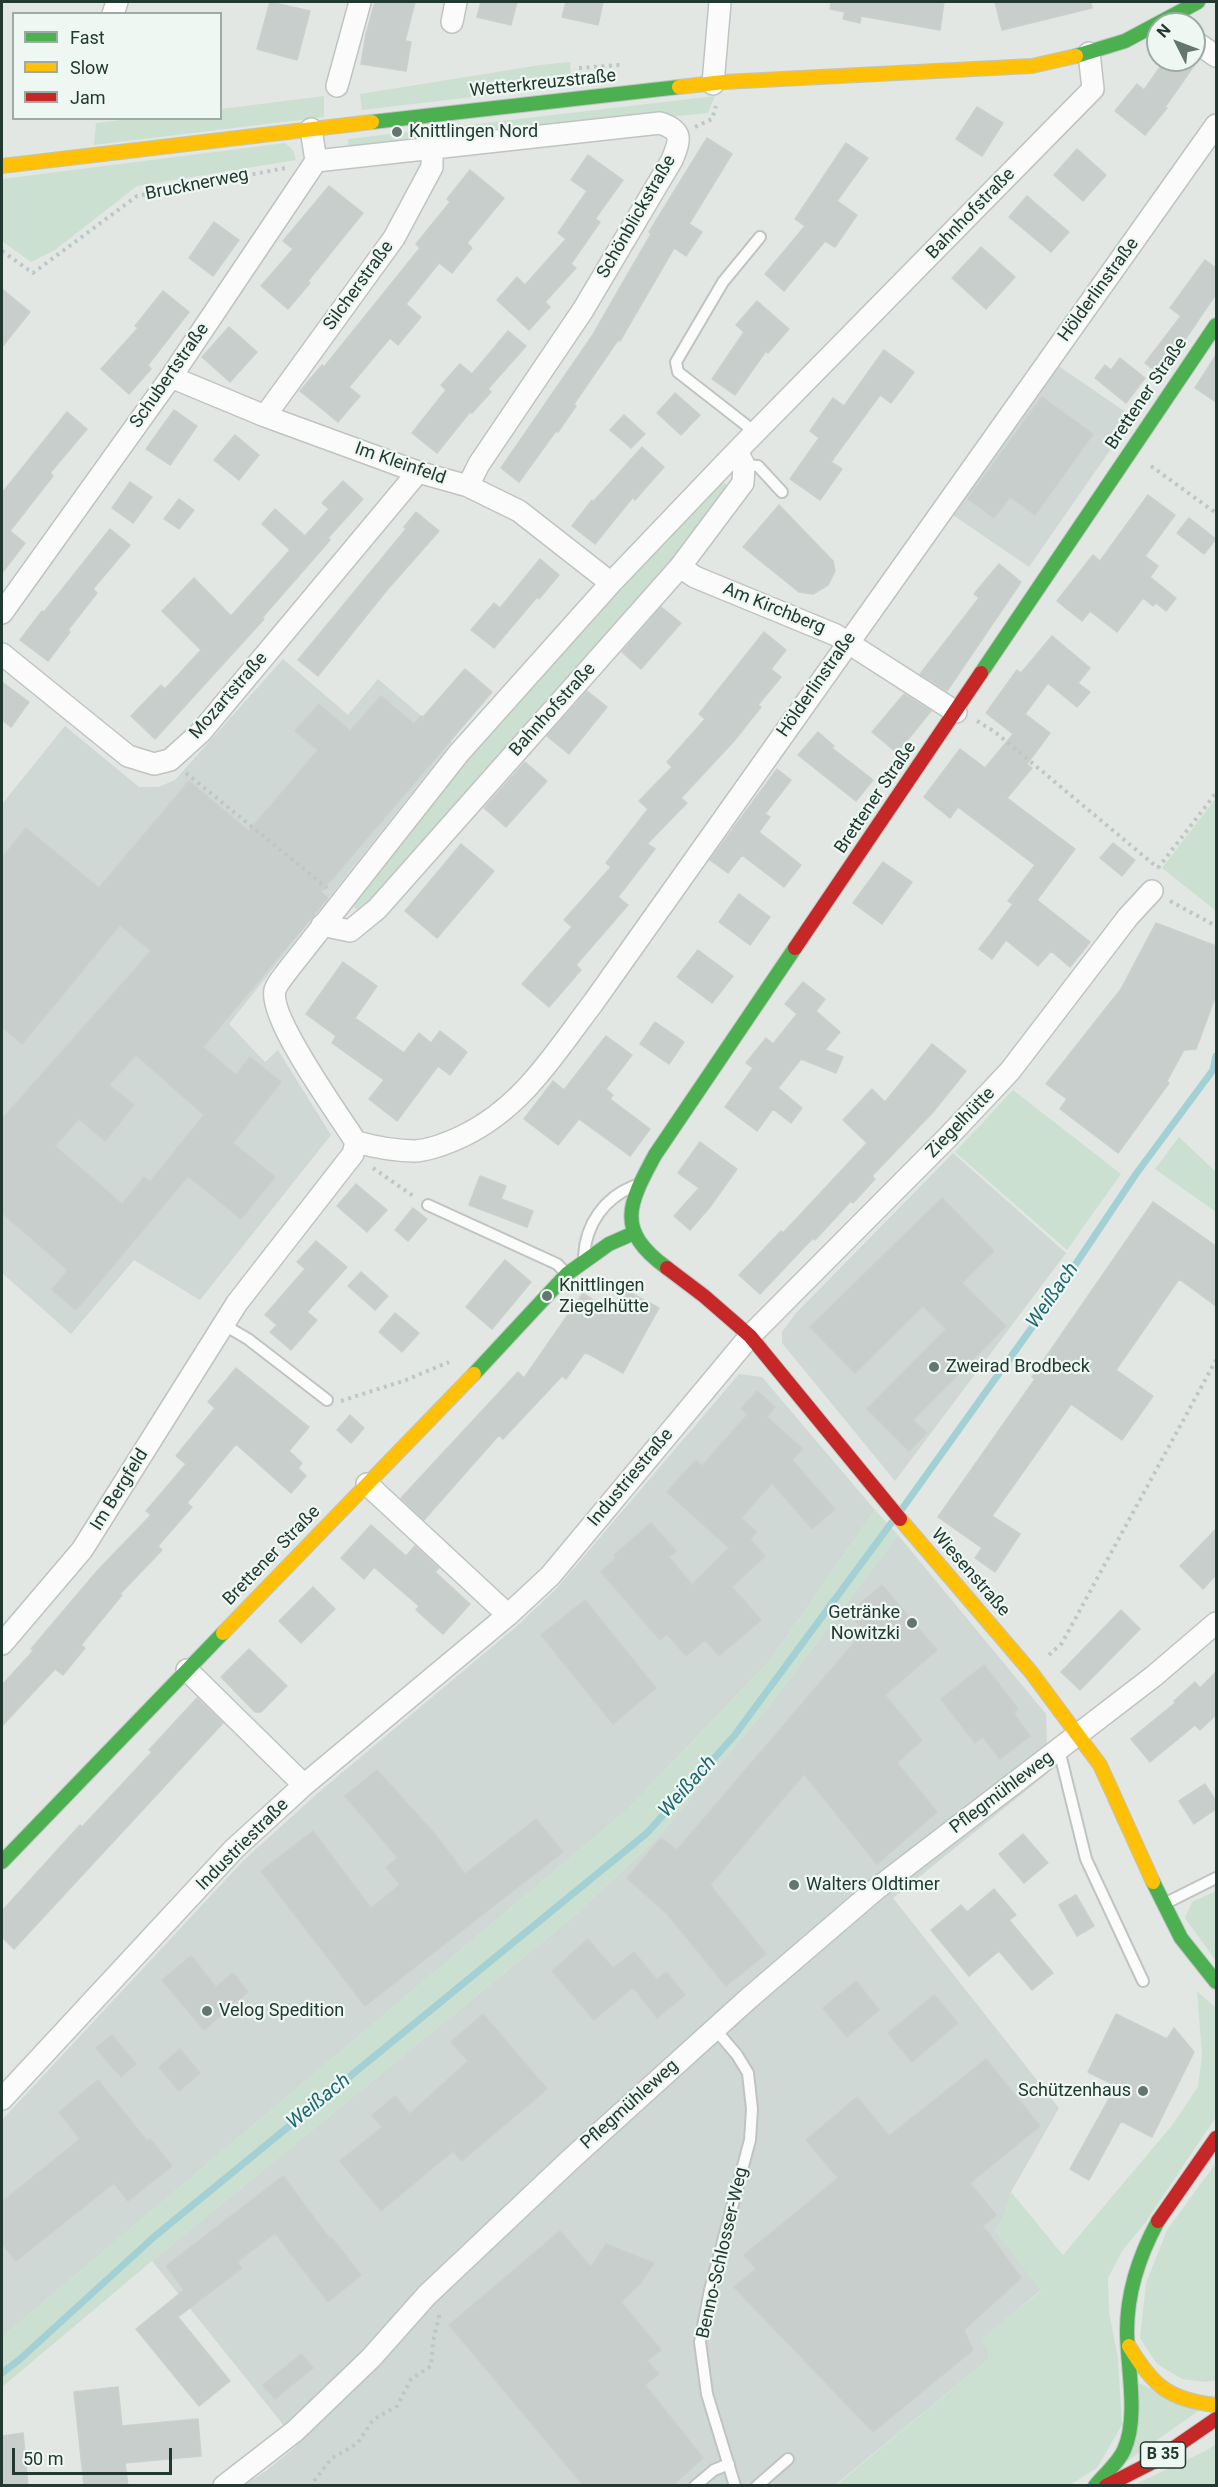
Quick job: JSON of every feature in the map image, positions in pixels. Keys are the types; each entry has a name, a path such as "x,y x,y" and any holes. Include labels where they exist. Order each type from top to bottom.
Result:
{"street":[{"path":"337,86 360,2"},
{"path":"712,84 720,2"},
{"path":"1089,53 1146,32"},
{"name":"Wetterkreuzstraße","path":"2,166 582,97 712,84 1032,66 1089,53"},
{"name":"Bahnhofstraße","path":"354,1148 284,1029 275,1004 276,990 288,970 321,925 459,753 611,583 740,458 754,434 1094,89 1089,53"},
{"name":"Schönblickstraße","path":"316,161 660,123 673,128 679,135 672,160 589,300 478,464 468,486"},
{"name":"Hölderlinstraße","path":"354,1148 417,1151 447,1144 483,1126 507,1109 527,1089 593,1003 1216,125"},
{"path":"311,129 316,161"},
{"name":"Silcherstraße","path":"265,416 394,238 432,167 432,147"},
{"name":"Schubertstraße","path":"2,613 171,377 316,161"},
{"name":"Brettener Straße","path":"2,1862 567,1274 609,1244 634,1233 630,1212 640,1183 656,1155 1216,326"},
{"name":"Im Kleinfeld","path":"171,377 265,416 418,472 468,486 519,511 611,583"},
{"name":"Bahnhofstraße","path":"321,925 351,931 377,909 680,567 743,483 740,458"},
{"name":"Mozartstraße","path":"170,760 201,732 418,472"},
{"name":"Am Kirchberg","path":"680,567 695,577 848,642 957,710"},
{"path":"2,654 128,756 154,764 170,760"},
{"name":"Ziegelhütte","path":"750,1336 938,1148 1010,1071 1128,917 1152,891"},
{"name":"Im Bergfeld","path":"2,1644 82,1550 237,1303 354,1148"},
{"name":"Wiesenstraße","path":"634,1233 643,1248 657,1261 704,1296 750,1336 908,1529 1031,1672 1100,1765 1163,1904 1181,1938 1216,1982"},
{"name":"Industriestraße","path":"2,2099 234,1849 304,1785 508,1615 550,1576 750,1336"},
{"path":"367,1484 508,1615"},
{"name":"Pflegmühleweg","path":"232,2484 295,2431 371,2358 427,2295 570,2160 715,2029 875,1890 1154,1676 1216,1623"},
{"path":"187,1670 304,1785"},
{"path":"1095,2486 1125,2450 1130,2408 1127,2329 1138,2266 1166,2211 1216,2138"},
{"path":"1129,2346 1145,2374 1164,2391 1181,2400 1216,2405"},
{"name":"B 35","path":"1106,2486 1155,2461 1216,2419"}],"lane":[{"path":"754,434 746,425 678,372 676,362 723,282 760,237"},
{"path":"740,458 758,466 782,492"},
{"path":"584,1260 585,1240 595,1218 620,1191 640,1183"},
{"path":"428,1205 556,1264 567,1274"},
{"path":"224,1324 248,1339 327,1400"},
{"name":"Pflegmühleweg","path":"1059,1750 1086,1859 1143,1981"},
{"path":"1163,1904 1216,1878"},
{"name":"Benno-Schlosser-Weg","path":"715,2029 737,2055 748,2073 752,2109 750,2140 710,2290 700,2342 707,2394 735,2486"},
{"path":"757,2486 788,2459"},
{"path":"695,2486 714,2470 729,2464"}],"path":[{"name":"Brucknerweg","path":"2,250 33,273 137,196 316,161"},
{"path":"1130,451 1216,513"},
{"path":"957,710 995,732 1158,868 1216,793"},
{"path":"170,760 341,900"},
{"path":"1152,891 1216,926"},
{"path":"354,1148 406,1191"},
{"path":"327,1400 342,1402 365,1395 456,1359"},
{"path":"1031,1672 1062,1643 1216,1360"},
{"path":"314,2481 332,2458 357,2444 373,2420 396,2406 411,2379 431,2366 433,2342 441,2312 427,2295"}],"shaded area":[{"path":"1054,363 1133,417 1029,567 950,513"},
{"path":"283,659 348,715 378,679 452,742 229,1024 265,1062 278,1050 331,1135 200,1300 134,1260 71,1334 2,1273 2,804 65,726 139,787 159,787 175,780"},
{"path":"953,1153 1066,1253 895,1481 782,1343 782,1332 796,1313"},
{"path":"739,1374 762,1377 875,1510 771,1659 629,1808 2,2337 2,2120 244,1860 319,1792 517,1626 557,1588"},
{"path":"898,1535 1046,1714 1048,1773 893,1898 1059,2108 1011,2192 1004,2216 995,2230 1041,2290 983,2338 990,2358 835,2485 244,2485 266,2471 296,2446 281,2422 152,2261 574,1916 658,1837 769,1706"}],"green space":[{"path":"570,62 571,78 567,86 362,110 360,94"},
{"path":"324,96 324,117 94,145 96,123 120,120 222,120 222,109"},
{"path":"715,96 708,113 349,149 348,139"},
{"path":"285,143 293,150 296,160 137,186 55,250 31,262 2,241 2,179"},
{"path":"722,481 731,488 679,557 372,902 360,912 352,906 508,711 567,644"},
{"path":"1216,798 1216,911 1162,868"},
{"path":"1013,1090 1121,1174 1067,1250 955,1152"},
{"path":"1179,1137 1216,1172 1216,1212 1155,1169"},
{"path":"875,1510 898,1535 769,1706 658,1837 574,1916 152,2261 2,2387 2,2337 629,1808 771,1659"},
{"path":"1216,1891 1216,1961 1185,1918 1192,1902"},
{"path":"1197,1991 1216,2008 1216,2117 1145,2223 1122,2251 1108,2278 1109,2312 1118,2358 1122,2425 1097,2468 1070,2485 835,2486 990,2358 982,2338 1041,2291 995,2230 1004,2216 1011,2192 1063,2255 1173,2124 1198,2087 1202,2055"},
{"path":"1216,2163 1216,2380 1206,2382 1182,2379 1157,2364 1140,2338 1146,2283 1167,2230"},
{"path":"1139,2383 1198,2411 1119,2467"},
{"path":"1216,2444 1216,2485 1132,2486 1207,2450"}],"building":[{"path":"270,2 310,11 297,60 257,49"},
{"path":"375,2 415,2 405,41 411,42 406,71 361,64"},
{"path":"481,2 517,2 511,25 477,17"},
{"path":"566,2 603,2 598,25 562,17"},
{"path":"831,2 944,2 940,30 861,16 860,23 843,19 845,12 830,9"},
{"path":"995,2 1091,2 1092,8 1002,30"},
{"path":"1157,72 1190,72 1165,107 1167,108 1145,135 1115,111 1137,84 1144,90"},
{"path":"977,107 1003,123 982,156 956,139"},
{"path":"707,138 732,154 689,224 702,232 686,256 674,248 620,341 618,340 574,404 576,406 558,432 556,431 519,482 501,468 592,336 651,234 649,232"},
{"path":"846,143 868,158 837,201 857,215 835,247 825,241 784,291 765,274 805,226 795,219"},
{"path":"1077,149 1106,175 1083,201 1054,175"},
{"path":"588,155 623,180 595,219 600,222 571,264 576,268 545,302 550,307 529,330 497,300 517,277 525,285 566,239 558,233 587,191 571,180"},
{"path":"470,170 504,198 467,243 472,248 452,273 439,263 406,304 421,317 398,345 390,338 349,387 360,396 338,422 300,391 322,365 324,367 420,248 416,244 450,202 447,199"},
{"path":"329,186 363,213 288,309 261,286 293,249 283,241"},
{"path":"1027,196 1069,232 1051,252 1009,217"},
{"path":"214,222 239,240 213,276 189,258"},
{"path":"981,247 1015,277 986,309 952,278"},
{"path":"1205,260 1216,268 1216,294 1161,375 1145,363 1181,316 1170,308"},
{"path":"2,289 30,312 2,347"},
{"path":"163,291 189,312 148,365 151,369 129,394 101,369 138,328 135,326"},
{"path":"757,301 789,329 768,353 766,351 735,395 712,379 744,332 736,325"},
{"path":"229,327 257,352 230,382 202,357"},
{"path":"508,331 526,346 488,389 491,392 472,413 470,412 437,453 412,433 446,390 441,385 460,364 472,374"},
{"path":"884,350 914,372 891,403 880,395 831,462 842,469 820,500 790,479 819,438 810,431 833,398 844,406"},
{"path":"1216,355 1216,402 1195,388"},
{"path":"1120,358 1145,378 1126,403 1095,378 1105,365 1111,370"},
{"path":"675,393 700,415 681,435 657,413"},
{"path":"1042,397 1093,434 1035,515 1010,497 994,518 968,499"},
{"path":"174,410 197,426 170,465 146,449"},
{"path":"67,412 87,429 50,473 53,476 10,531 25,543 2,573 2,493"},
{"path":"624,415 645,434 631,448 610,430"},
{"path":"235,435 259,455 239,480 214,460"},
{"path":"642,447 664,467 635,500 633,497 595,544 572,526 592,500 593,502"},
{"path":"343,481 363,499 262,618 264,619 155,739 131,716 161,685 165,689 201,650 162,611 194,578 231,616 290,550 262,524 275,509 305,536 329,509 322,503"},
{"path":"130,482 152,497 133,523 112,508"},
{"path":"1148,495 1175,515 1145,556 1158,566 1150,577 1176,598 1166,611 1156,603 1153,606 1143,598 1117,632 1090,611 1082,621 1057,601 1093,555 1100,561"},
{"path":"179,499 194,510 179,529 164,519"},
{"path":"779,505 833,561 835,571 828,585 813,594 799,592 743,547"},
{"path":"416,512 439,531 387,590 318,676 298,660 406,529 404,527"},
{"path":"1189,518 1216,539 1204,554 1177,533"},
{"path":"110,529 130,545 93,589 97,593 68,630 70,632 48,661 20,640"},
{"path":"540,559 559,575 539,599 537,597 494,648 471,630 494,603 500,608"},
{"path":"999,564 1021,582 947,691 920,674 979,598 974,594"},
{"path":"661,607 681,623 641,669 622,652"},
{"path":"764,632 786,650 771,669 781,677 758,705 761,707 734,741 681,798 687,803 647,844 655,849 618,897 628,905 576,965 581,970 549,1007 522,984 572,927 564,920 611,867 606,863 648,809 639,801 672,767 667,762 705,719 699,714"},
{"path":"1052,636 1090,668 1078,683 1090,692 1077,707 1048,683 1025,714 1050,733 1027,764 1032,768 1007,798 1075,849 1037,900 1090,942 1070,967 1051,951 1038,966 1006,940 992,959 979,949 1013,904 1008,901 1035,865 958,807 950,818 924,797 960,749 985,768 1013,734 986,713 1017,670 1021,673"},
{"path":"465,669 492,692 321,892 328,898 203,1047 236,1075 250,1057 281,1082 233,1143 275,1177 241,1219 188,1176 76,1310 52,1290 68,1270 2,1213 2,1119 151,951 120,925 22,1044 2,1027 2,858 26,828 99,888 189,781 249,831 318,750 295,731 319,704 350,731 381,696 414,724 421,716 423,717","holes":["136,1055 204,1115 150,1182 144,1177 122,1204 55,1146 79,1119 105,1141 134,1105 109,1085"]},
{"path":"2,682 29,702 11,727 2,720"},
{"path":"587,691 607,707 569,754 547,736"},
{"path":"904,694 931,711 897,753 872,732"},
{"path":"818,732 834,746 832,748 873,780 856,801 798,755"},
{"path":"525,762 547,781 506,827 484,808"},
{"path":"777,769 791,780 765,814 770,817 759,832 801,865 784,887 742,855 728,873 710,860"},
{"path":"1113,843 1135,860 1122,876 1100,858"},
{"path":"461,844 494,871 437,938 405,911"},
{"path":"883,862 912,882 882,924 853,903"},
{"path":"739,894 770,917 750,945 719,922"},
{"path":"1156,923 1216,946 1216,995 1196,1049 1184,1050 1167,1081 1169,1083 1118,1153 1060,1109 1067,1099 1046,1084 1121,989"},
{"path":"698,950 733,976 712,1003 677,977"},
{"path":"343,962 377,986 355,1018 404,1053 419,1033 431,1043 440,1031 467,1052 450,1075 438,1066 397,1121 369,1099 384,1080 332,1043 336,1036 306,1014"},
{"path":"803,982 825,999 816,1011 840,1032 825,1050 843,1057 836,1073 801,1059 778,1088 802,1108 791,1123 773,1109 757,1131 725,1107 753,1068 746,1063 766,1038 773,1044 797,1014 785,1004"},
{"path":"655,1022 684,1042 669,1064 640,1044"},
{"path":"606,1036 632,1055 606,1089 613,1095 610,1099 650,1129 630,1156 579,1119 558,1145 524,1119 553,1081 564,1090"},
{"path":"932,1044 966,1071 933,1112 872,1176 875,1179 853,1203 851,1201 815,1240 813,1238 760,1294 739,1275 781,1231 783,1233 867,1143 843,1120 872,1089 885,1102"},
{"path":"700,1142 737,1169 710,1207 690,1230 674,1216 699,1188 678,1173"},
{"path":"480,1176 506,1186 501,1199 533,1211 527,1227 469,1205"},
{"path":"356,1184 387,1210 367,1232 337,1206"},
{"path":"942,1198 994,1251 962,1283 1006,1326 913,1420 927,1433 909,1451 867,1409 946,1329 923,1306 855,1373 810,1327"},
{"path":"1153,1202 1216,1246 1216,1306 1179,1279 1116,1370 1153,1396 1122,1440 1071,1404 992,1516 1020,1534 995,1572 975,1558 982,1548 938,1517 1035,1379 1032,1377"},
{"path":"413,1208 427,1219 408,1241 395,1230"},
{"path":"316,1241 347,1267 307,1312 317,1320 291,1350 270,1332 277,1325 265,1315 305,1269 297,1262"},
{"path":"505,1260 531,1282 492,1329 466,1307"},
{"path":"361,1272 388,1296 375,1310 348,1286"},
{"path":"627,1291 659,1308 623,1373 585,1352 566,1379 562,1376 503,1439 499,1435 424,1520 401,1498 518,1372 524,1378 583,1293 614,1314"},
{"path":"395,1313 419,1333 402,1352 379,1332"},
{"path":"236,1368 309,1427 289,1451 302,1463 298,1468 306,1476 291,1493 236,1444 187,1503 192,1507 158,1546 162,1550 120,1594 122,1595 81,1645 85,1648 63,1675 55,1669 2,1726 2,1685 34,1650 31,1649 98,1570 151,1515 146,1511 186,1464 176,1456 215,1408 208,1402"},
{"path":"757,1391 775,1407 767,1417 803,1449 792,1460 835,1509 812,1529 772,1483 741,1518 757,1532 750,1539 765,1556 732,1587 761,1620 719,1656 705,1640 686,1656 667,1634 660,1640 601,1572 616,1558 614,1555 651,1523 676,1551 669,1557 692,1585 729,1548 667,1492 696,1460 702,1466 748,1414 741,1409"},
{"path":"350,1415 364,1428 351,1443 337,1430"},
{"path":"371,1525 406,1556 415,1546 439,1568 435,1572 470,1604 443,1634 416,1610 419,1606 374,1567 364,1579 341,1558"},
{"path":"1216,1529 1216,1575 1203,1589 1180,1566"},
{"path":"882,1585 937,1650 885,1695 922,1740 897,1763 937,1812 877,1864 804,1774 710,1885 766,1954 726,1986 667,1914 627,1878 661,1838 677,1850 864,1631 849,1613"},
{"path":"313,1587 335,1609 301,1643 279,1621"},
{"path":"585,1600 656,1688 613,1724 541,1635"},
{"path":"1121,1610 1140,1629 1080,1690 1061,1672"},
{"path":"249,1649 287,1686 261,1712 255,1712 221,1677"},
{"path":"984,1665 1018,1709 1014,1714 1030,1736 1000,1759 983,1737 975,1743 941,1699"},
{"path":"1216,1672 1216,1715 1200,1730 1195,1725 1150,1762 1131,1739 1175,1703 1174,1701 1195,1682 1200,1688"},
{"path":"197,1698 223,1723 14,1949 2,1937 2,1911 80,1825 82,1827 152,1752 149,1750"},
{"path":"377,1770 434,1833 465,1874 536,1819 563,1852 365,2006 261,1871 313,1831 371,1908 400,1885 386,1867 398,1858 345,1796"},
{"path":"1205,1784 1216,1801 1216,1809 1194,1824 1179,1801"},
{"path":"1023,1834 1048,1863 1024,1883 999,1854"},
{"path":"994,1889 1016,1915 1009,1920 1053,1973 1032,1990 999,1951 969,1976 931,1930 961,1905 967,1912"},
{"path":"1076,1895 1094,1926 1077,1936 1059,1905"},
{"path":"588,1939 613,1968 634,1952 657,1980 666,1972 685,1995 657,2018 633,1987 594,2020 552,1971"},
{"name":"Velog Spedition","path":"191,1956 216,1987 233,1973 248,1992 204,2030 162,1980"},
{"path":"856,1981 879,2010 847,2037 823,2008"},
{"path":"934,1995 958,2023 912,2062 888,2033"},
{"path":"483,2014 547,2089 462,2161 453,2151 381,2211 340,2161 382,2127 372,2115 395,2096 410,2114 468,2061 451,2042"},
{"name":"Schützenhaus","path":"1116,2014 1167,2039 1174,2028 1194,2052 1152,2137 1121,2121 1089,2180 1070,2169 1116,2086 1088,2072"},
{"path":"112,2035 136,2064 121,2077 96,2048"},
{"path":"180,2049 200,2073 179,2091 159,2067"},
{"path":"986,2059 1040,2126 970,2183 996,2215 983,2226 1021,2278 964,2330 973,2350 873,2432 734,2287 756,2269 744,2255 838,2178 806,2140 857,2097 889,2136"},
{"path":"98,2080 147,2141 150,2139 172,2166 128,2201 114,2183 16,2261 2,2243 2,2202 80,2139 59,2112"},
{"path":"283,2176 330,2239 332,2238 361,2275 328,2302 275,2233 237,2262 242,2268 178,2317 230,2381 199,2406 136,2329 184,2290 166,2266"},
{"path":"560,2231 591,2267 606,2244 654,2263 640,2284 621,2302 661,2350 647,2361 659,2374 645,2385 703,2458 672,2486 584,2486 449,2325"},
{"path":"301,2354 313,2368 275,2399 263,2385"},
{"path":"118,2387 122,2426 198,2419 201,2456 125,2463 128,2486 84,2486 74,2392"},
{"path":"23,2433 28,2486 2,2486 2,2436"}],"waterway":[{"name":"Weißach","path":"902,1509 1053,1298 1136,1174 1213,1070 1216,1056"},
{"name":"Weißach","path":"2,2373 155,2236 647,1833 734,1736 892,1522"}],"traffic: fast":[{"path":"1076,56 1125,41 1198,2"},
{"path":"372,122 679,87"},
{"path":"981,673 1216,325"},
{"path":"667,1268 650,1254 633,1229 631,1216 638,1188 655,1155 795,948"},
{"path":"474,1374 567,1274 609,1244 634,1233"},
{"path":"2,1862 223,1633"},
{"path":"1153,1882 1181,1938 1216,1982"},
{"path":"1095,2486 1118,2460 1128,2437 1132,2407 1127,2345 1129,2302 1140,2260 1158,2221"}],"traffic: slow":[{"path":"679,87 724,82 1032,66 1076,56"},
{"path":"2,166 372,122"},
{"path":"223,1633 474,1374"},
{"path":"900,1519 1031,1672 1100,1765 1153,1882"},
{"path":"1129,2346 1146,2371 1164,2389 1186,2399 1216,2405"}],"traffic: jam":[{"path":"795,948 981,673"},
{"path":"667,1268 750,1336 900,1519"},
{"path":"1158,2221 1216,2138"},
{"path":"1106,2486 1155,2461 1216,2419"}],"place":[{"name":"Knittlingen Nord","path":"397,132"},
{"name":"Knittlingen Ziegelhütte","path":"547,1296"},
{"name":"Zweirad Brodbeck","path":"934,1367"},
{"name":"Getränke Nowitzki","path":"912,1623"},
{"name":"Walters Oldtimer","path":"794,1885"},
{"name":"Velog Spedition","path":"207,2011"},
{"name":"Schützenhaus","path":"1143,2091"}]}
